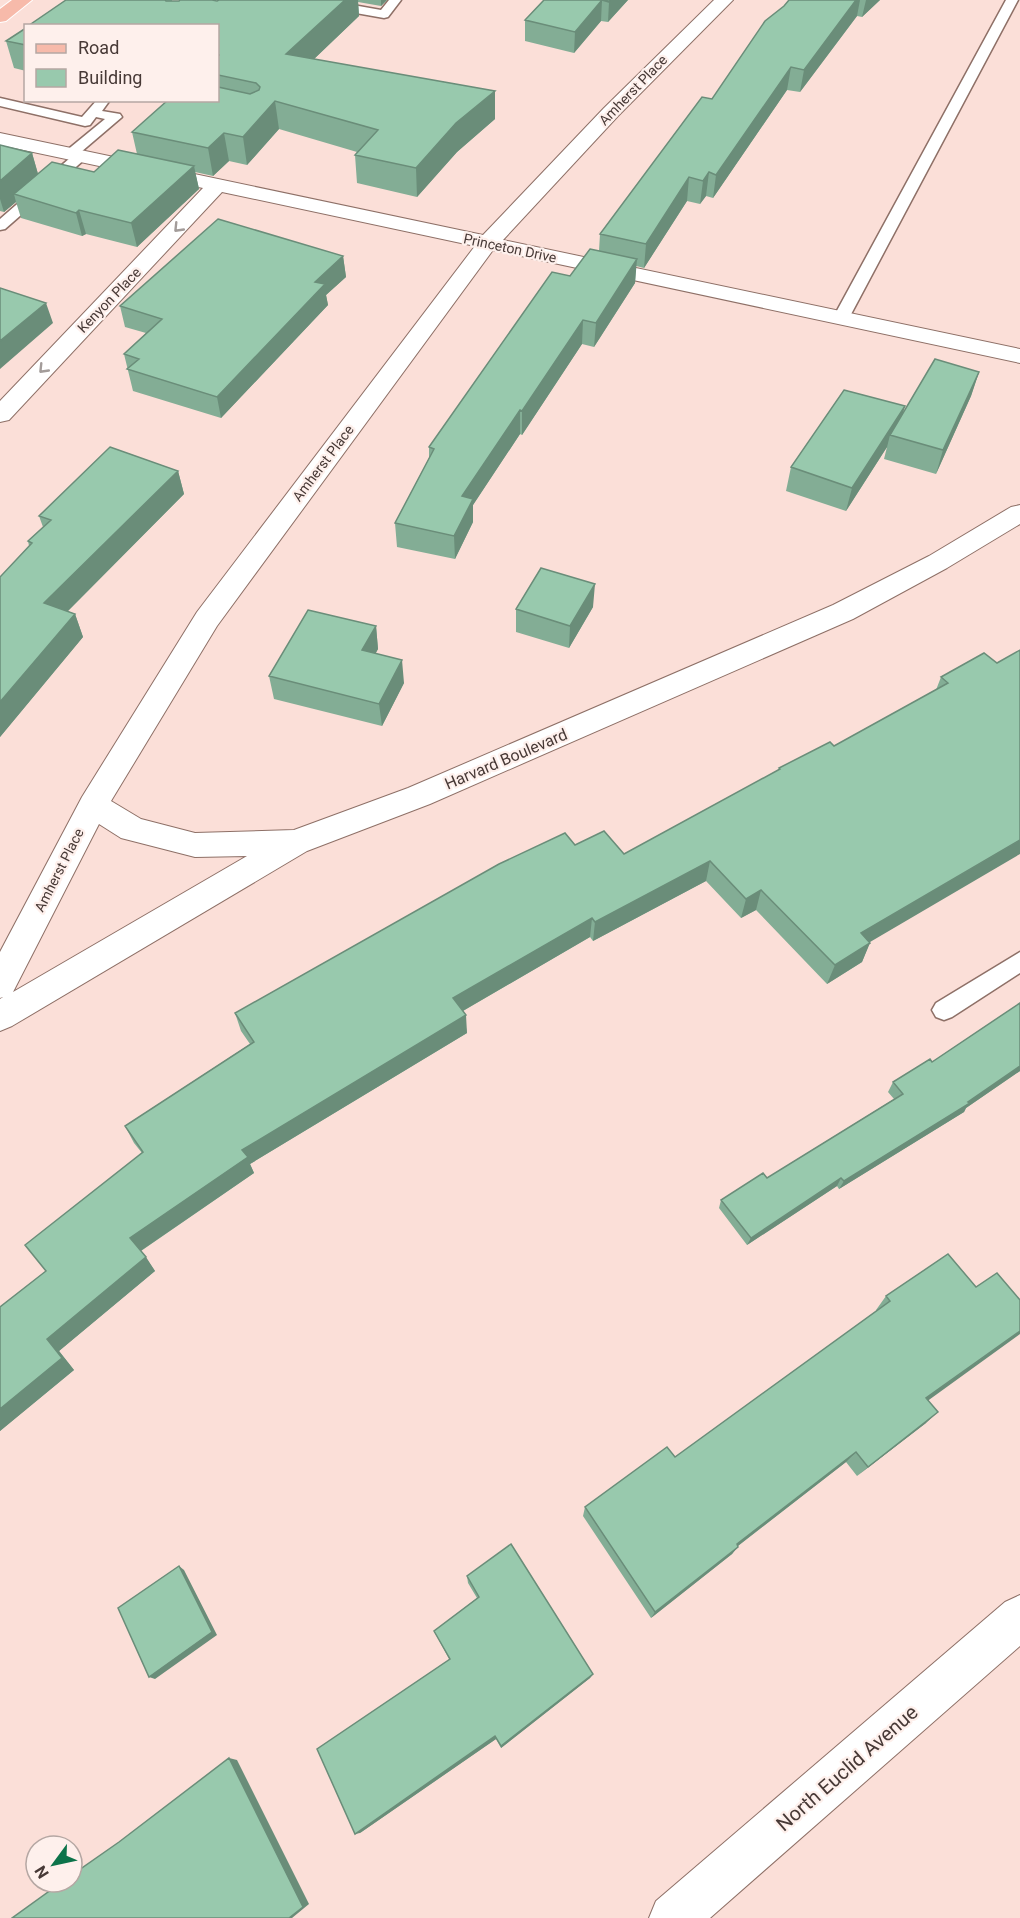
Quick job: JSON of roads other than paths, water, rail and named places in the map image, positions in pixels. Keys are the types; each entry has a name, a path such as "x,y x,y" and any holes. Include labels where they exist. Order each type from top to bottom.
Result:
{"main road":[{"path":"0,17 23,0"}],"street":[{"name":"Amherst Place","path":"0,984 93,805 207,619 488,243 611,112 724,0"},
{"name":"Princeton Drive","path":"0,139 1020,356"},
{"name":"Kenyon Place","path":"0,415 218,185"},
{"name":"Harvard Boulevard","path":"0,1016 296,842 419,796 823,621 938,562 1020,513"},
{"path":"93,805 132,829 195,845 296,842"},
{"name":"North Euclid Avenue","path":"673,1918 1020,1617"}],"lane":[{"path":"305,0 384,14 395,0"},
{"path":"841,318 1012,0"},
{"path":"0,102 85,122 102,102"},
{"path":"0,226 115,117 93,113"},
{"path":"944,1010 1020,961"}]}
